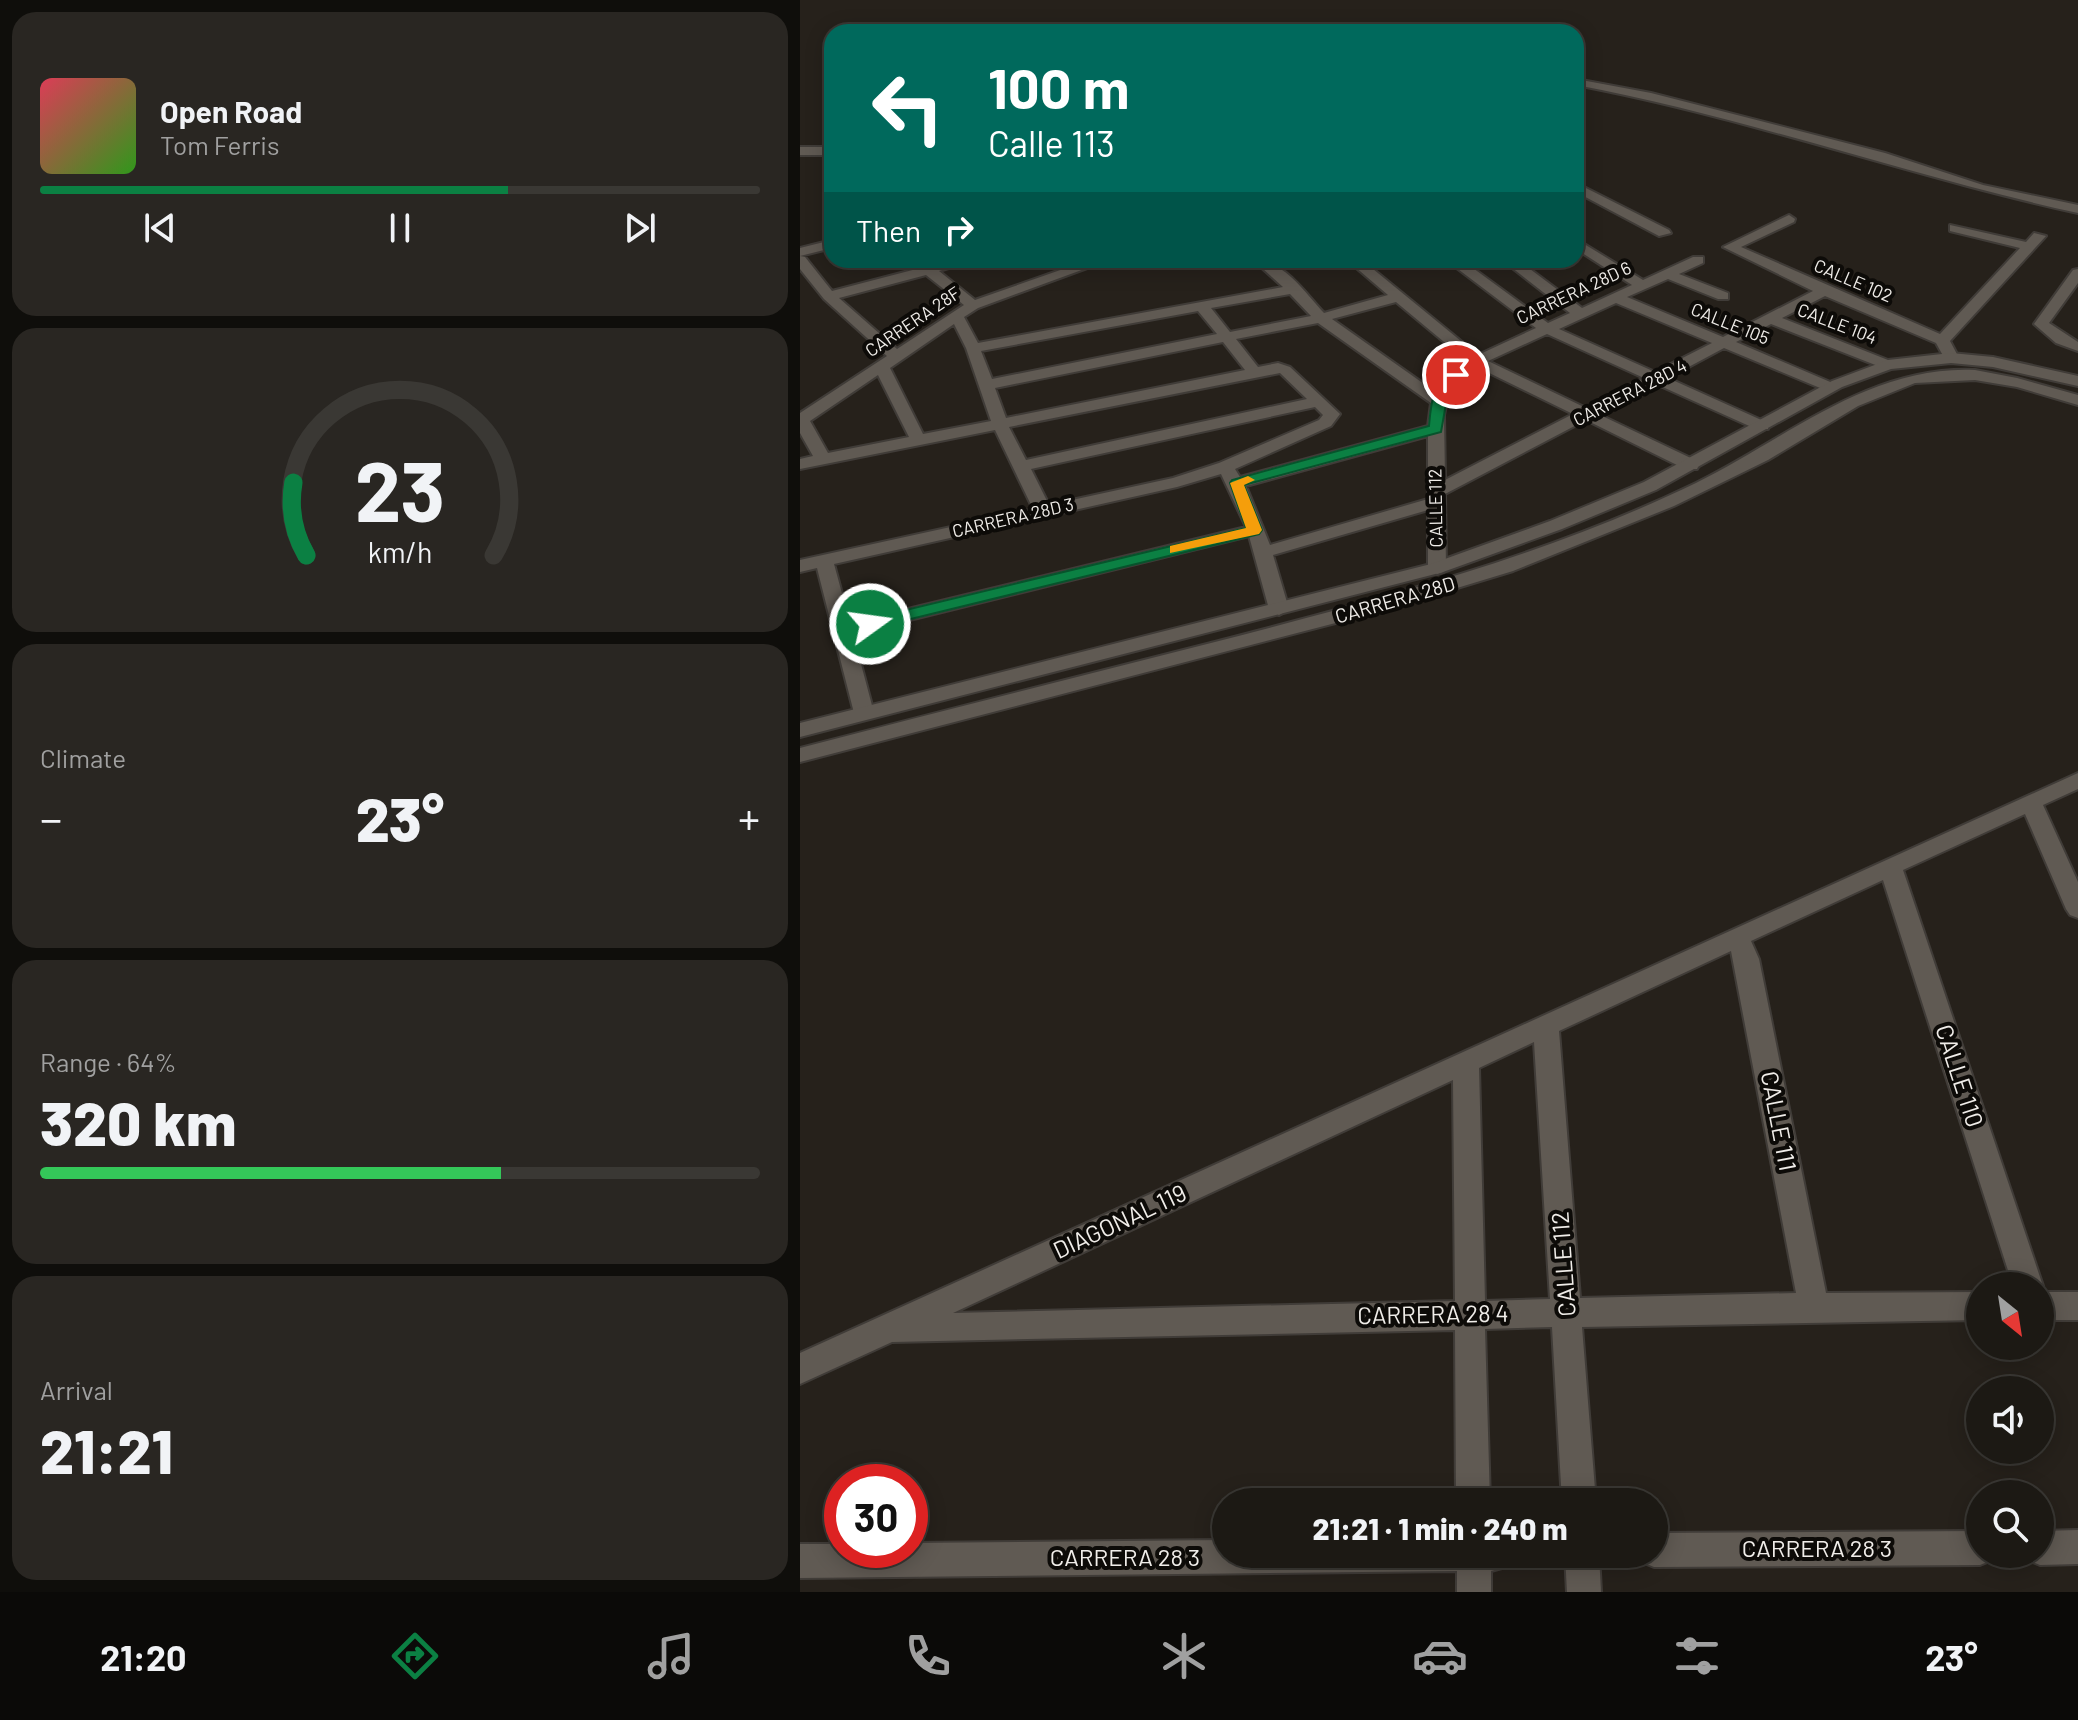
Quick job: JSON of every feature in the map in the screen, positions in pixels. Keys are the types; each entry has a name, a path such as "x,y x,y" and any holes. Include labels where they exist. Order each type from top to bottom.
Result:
{"street":[{"path":"1584,83 1647,95 1881,156 1980,188 2078,209"},
{"path":"800,151 824,151"},
{"path":"1584,193 1664,233"},
{"name":"CALLE 102","path":"1789,219 1730,247 1824,291 1942,340"},
{"path":"1955,228 2034,241 1942,340 1956,366 2078,400"},
{"path":"800,252 824,246"},
{"path":"1584,248 1642,285"},
{"path":"800,260 829,296 897,357"},
{"name":"CARRERA 28D 6","path":"1438,401 1443,386 1476,361 1698,260"},
{"path":"829,296 937,268"},
{"name":"CARRERA 28F","path":"801,420 973,305 1079,268"},
{"path":"1271,268 1321,318 1438,401"},
{"path":"1363,268 1476,361 1691,465"},
{"path":"1464,268 1545,328 1762,426"},
{"path":"1520,268 1580,313"},
{"path":"929,270 973,305"},
{"path":"1666,273 1723,296"},
{"path":"2078,273 2041,324 2061,340 2078,347"},
{"path":"973,348 1293,289"},
{"name":"CARRERA 28D 4","path":"1262,553 1435,497 1824,291"},
{"path":"987,385 1321,318 1396,297"},
{"name":"CALLE 105","path":"1614,297 1830,387"},
{"path":"1203,307 1255,373"},
{"path":"956,315 973,348 1000,424 1043,511"},
{"name":"CALLE 104","path":"1771,319 1888,365"},
{"name":"CARRERA 28D","path":"800,730 1437,568 1585,514 1691,465 1830,387 1888,365 1956,366"},
{"path":"1956,366 2021,367 2078,381"},
{"name":"CARRERA 28D","path":"800,755 1288,629 1505,568 1603,530 1704,485 1763,455 1847,405 1891,385 1956,366"},
{"path":"882,367 919,442"},
{"path":"800,464 1282,369 1332,414 1325,423 1225,467 1237,483 1279,609"},
{"path":"1023,466 1320,401"},
{"name":"CALLE 112","path":"1437,568 1435,497 1438,401"},
{"path":"801,420 824,461"},
{"path":"1237,483 1436,429"},
{"name":"CARRERA 28D 3","path":"800,566 1177,482 1225,467"},
{"path":"840,631 1254,530"},
{"path":"824,561 864,713"},
{"name":"DIAGONAL 119","path":"800,1369 2078,780"},
{"path":"2031,802 2078,909"},
{"name":"CALLE 110","path":"1890,867 2023,1272"},
{"name":"CALLE 111","path":"1737,937 1747,959 1814,1307"},
{"name":"CALLE 112","path":"1546,1025 1578,1488"},
{"path":"1454,1069 1470,1315 1473,1488"},
{"name":"CARRERA 28 4","path":"885,1329 1567,1312 1966,1306"},
{"path":"2054,1306 2078,1306"},
{"path":"2054,1548 2078,1547"},
{"name":"CARRERA 28 3","path":"1668,1550 1966,1548"},
{"name":"CARRERA 28 3","path":"800,1561 1212,1557"},
{"path":"1474,1568 1474,1592"},
{"path":"1583,1568 1584,1592"}],"slow traffic":[{"path":"1176,549 1254,530 1237,483 1248,480"}],"route":[{"path":"870,624 1254,530 1237,483 1436,429 1438,401 1443,386 1456,375"}]}
